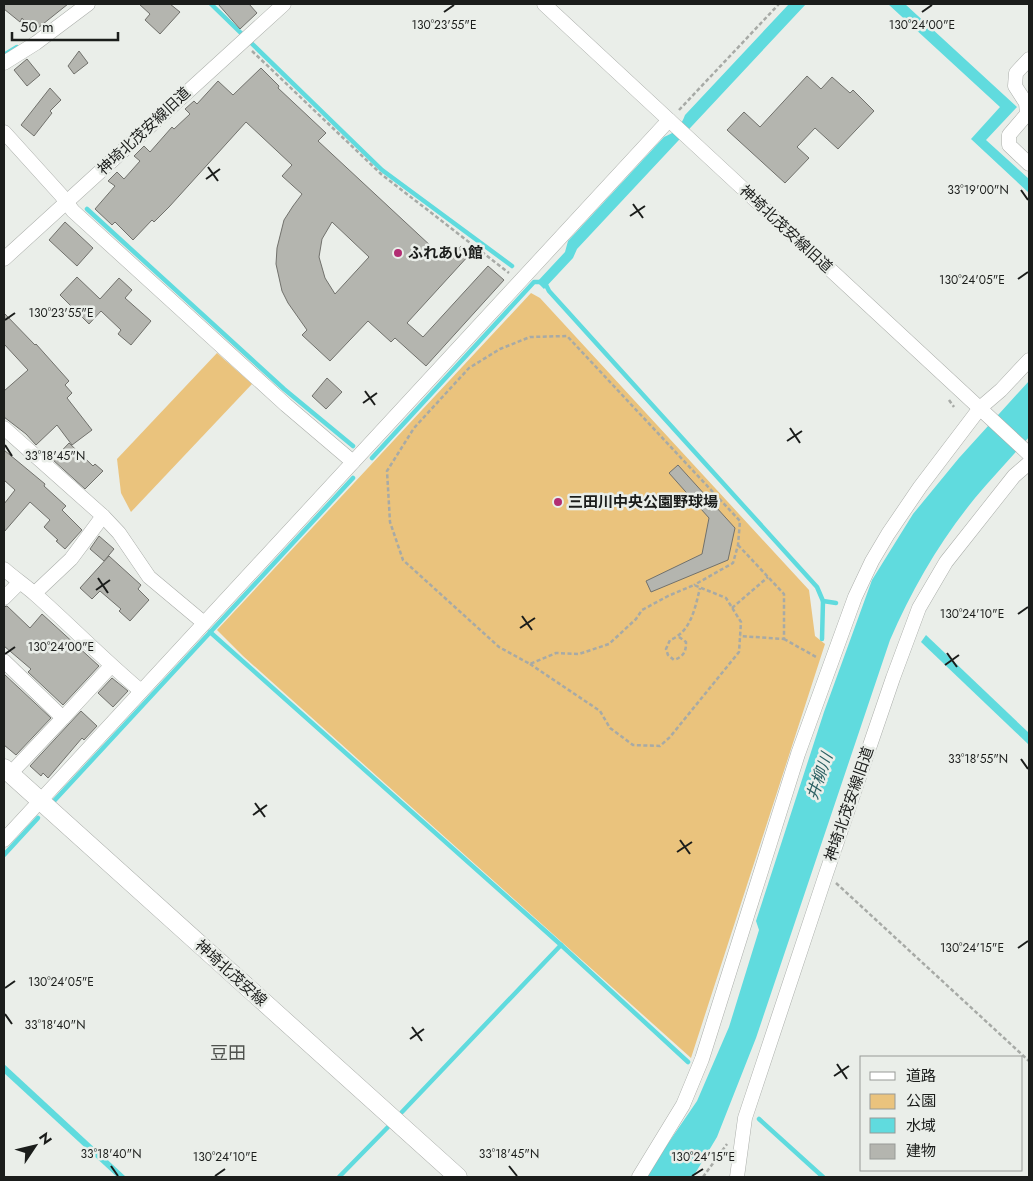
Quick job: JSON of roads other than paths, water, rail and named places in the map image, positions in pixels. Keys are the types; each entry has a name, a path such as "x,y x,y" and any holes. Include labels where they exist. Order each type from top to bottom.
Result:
{"main road":[{"name":"神埼北茂安線","path":"7,771 458,1177"}],"street":[{"path":"4,63 36,43 88,4"},
{"name":"神埼北茂安線旧道","path":"4,259 284,4"},
{"name":"神埼北茂安線旧道","path":"544,4 984,412 1028,456 946,562 919,608 826,874 745,1118 737,1177"},
{"path":"1029,59 1016,73 1015,86 1026,103 1026,114 1009,136 1010,145 1029,164"},
{"path":"4,840 520,281 676,127"},
{"path":"4,132 61,195 72,211 286,405 353,462"},
{"path":"639,1177 682,1105 702,1059 798,754 855,597 872,561 920,487 1001,390 1029,360"},
{"path":"4,428 103,516 118,533 149,577 204,623"},
{"path":"34,593 71,559 103,516"},
{"path":"4,568 141,691"},
{"path":"4,598 19,583"},
{"path":"4,661 63,718"},
{"path":"7,771 63,718 111,666"}],"water":[{"path":"789,4 806,4 577,249 573,258 544,289 537,282 565,252 568,241 664,137 677,129 685,115"},
{"path":"888,4 905,4 1017,107 986,140 1029,179 1029,193 971,139 1000,107"},
{"name":"井柳川","path":"1029,381 1029,437 975,498 950,531 917,584 890,640 756,1038 717,1137 693,1177 645,1177 697,1101 729,1027 759,930 756,921 824,712 872,580 913,514 959,458"},
{"path":"926,635 1029,733 1029,745 921,642"},
{"path":"4,1064 126,1177 117,1177 4,1073"}],"waterway":[{"path":"211,4 382,170 512,266"},
{"path":"4,55 17,47"},
{"path":"87,209 284,389 353,446"},
{"path":"372,458 534,282 543,282"},
{"path":"545,283 549,291 817,587 823,601 836,603"},
{"path":"54,801 353,478"},
{"path":"822,639 823,601"},
{"path":"210,632 561,945 688,1062"},
{"path":"4,855 38,818"},
{"path":"402,1112 561,945"},
{"path":"759,1119 823,1177"},
{"path":"339,1177 388,1127"}],"place":[{"name":"ふれあい館","path":"398,253"},
{"name":"三田川中央公園野球場","path":"558,502"}],"district":[{"name":"豆田","path":"228,1053"}]}
